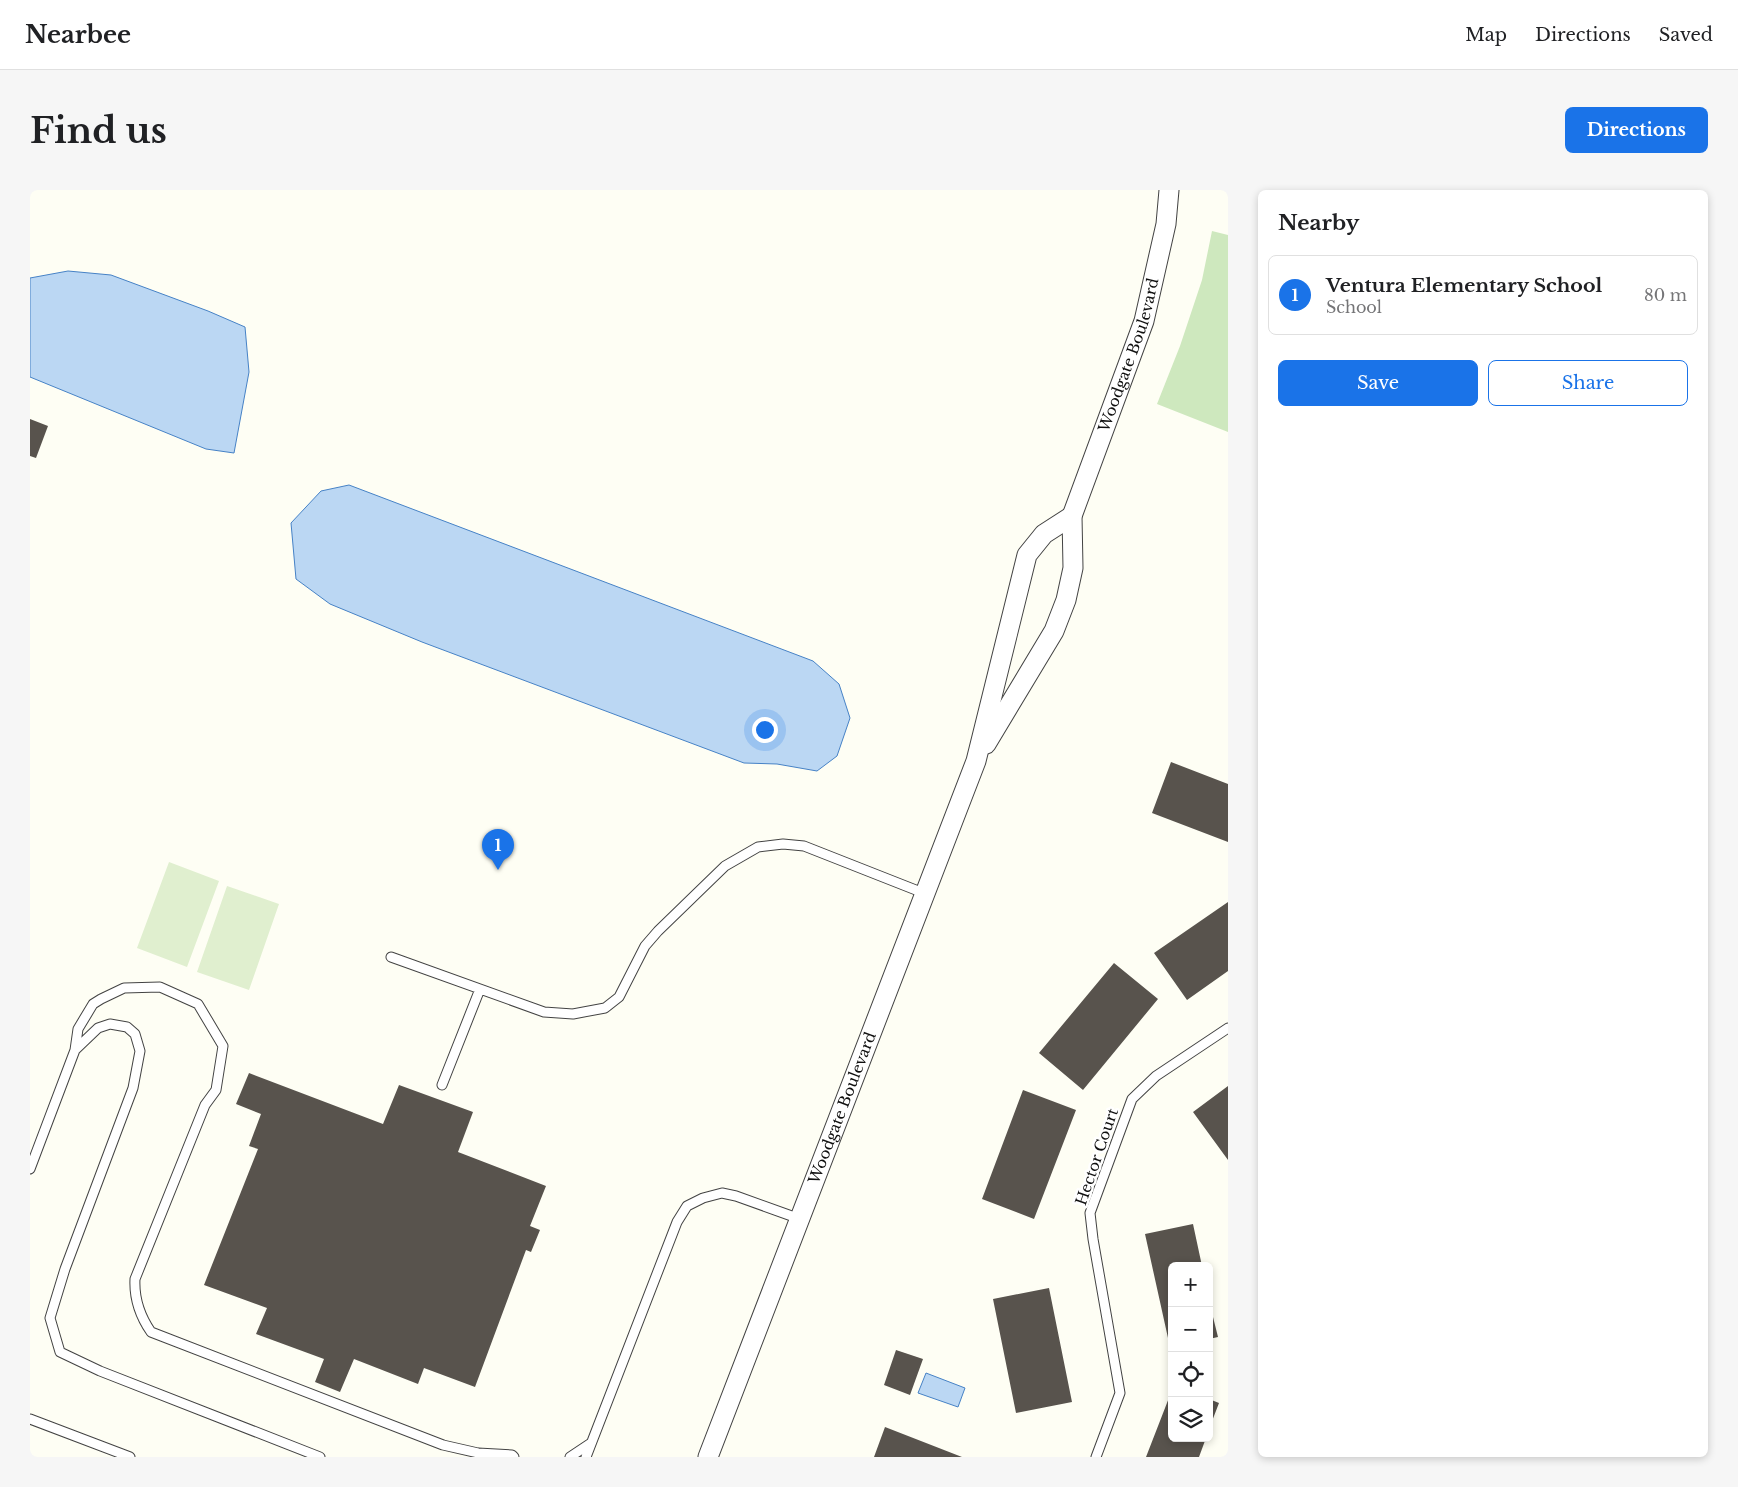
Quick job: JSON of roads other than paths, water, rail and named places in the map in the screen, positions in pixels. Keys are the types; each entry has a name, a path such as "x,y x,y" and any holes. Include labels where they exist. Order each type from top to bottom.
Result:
{"street":[{"name":"Woodgate Boulevard","path":"976,761 1054,631 1066,600 1073,568 1072,516 1144,321 1166,224 1169,190"},
{"name":"Woodgate Boulevard","path":"708,1457 976,761 1027,554 1044,534 1072,516"}],"lane":[{"path":"391,957 544,1012 573,1014 605,1008 619,997 645,946 658,931 725,866 758,847 783,844 804,846 926,894"},
{"path":"30,1169 75,1050 78,1029 93,1004 124,988 160,987 198,1004 223,1046 216,1090 205,1105 135,1279 135,1293 144,1321 151,1332 443,1445 478,1453 512,1455 514,1457"},
{"path":"442,1086 480,989"},
{"path":"75,1050 98,1028 110,1024 127,1028 135,1034 140,1051 133,1088 66,1269 50,1318 60,1352 100,1371 320,1457"},
{"name":"Hector Court","path":"1096,1457 1120,1393 1090,1213 1132,1099 1156,1076 1228,1028"},
{"path":"586,1457 677,1222 687,1206 703,1198 722,1193 736,1196 800,1219"},
{"path":"30,1418 130,1457"},
{"path":"570,1457 591,1443"}],"water":[{"path":"68,271 111,275 208,311 245,327 249,372 234,453 206,449 30,377 30,278"},
{"path":"349,485 813,661 839,684 850,718 837,756 817,771 777,764 744,763 422,642 330,604 296,579 291,523 321,491"},
{"path":"926,1373 965,1388 958,1407 918,1393"}],"place":[{"name":"Ventura Elementary School","path":"498,870"}]}
